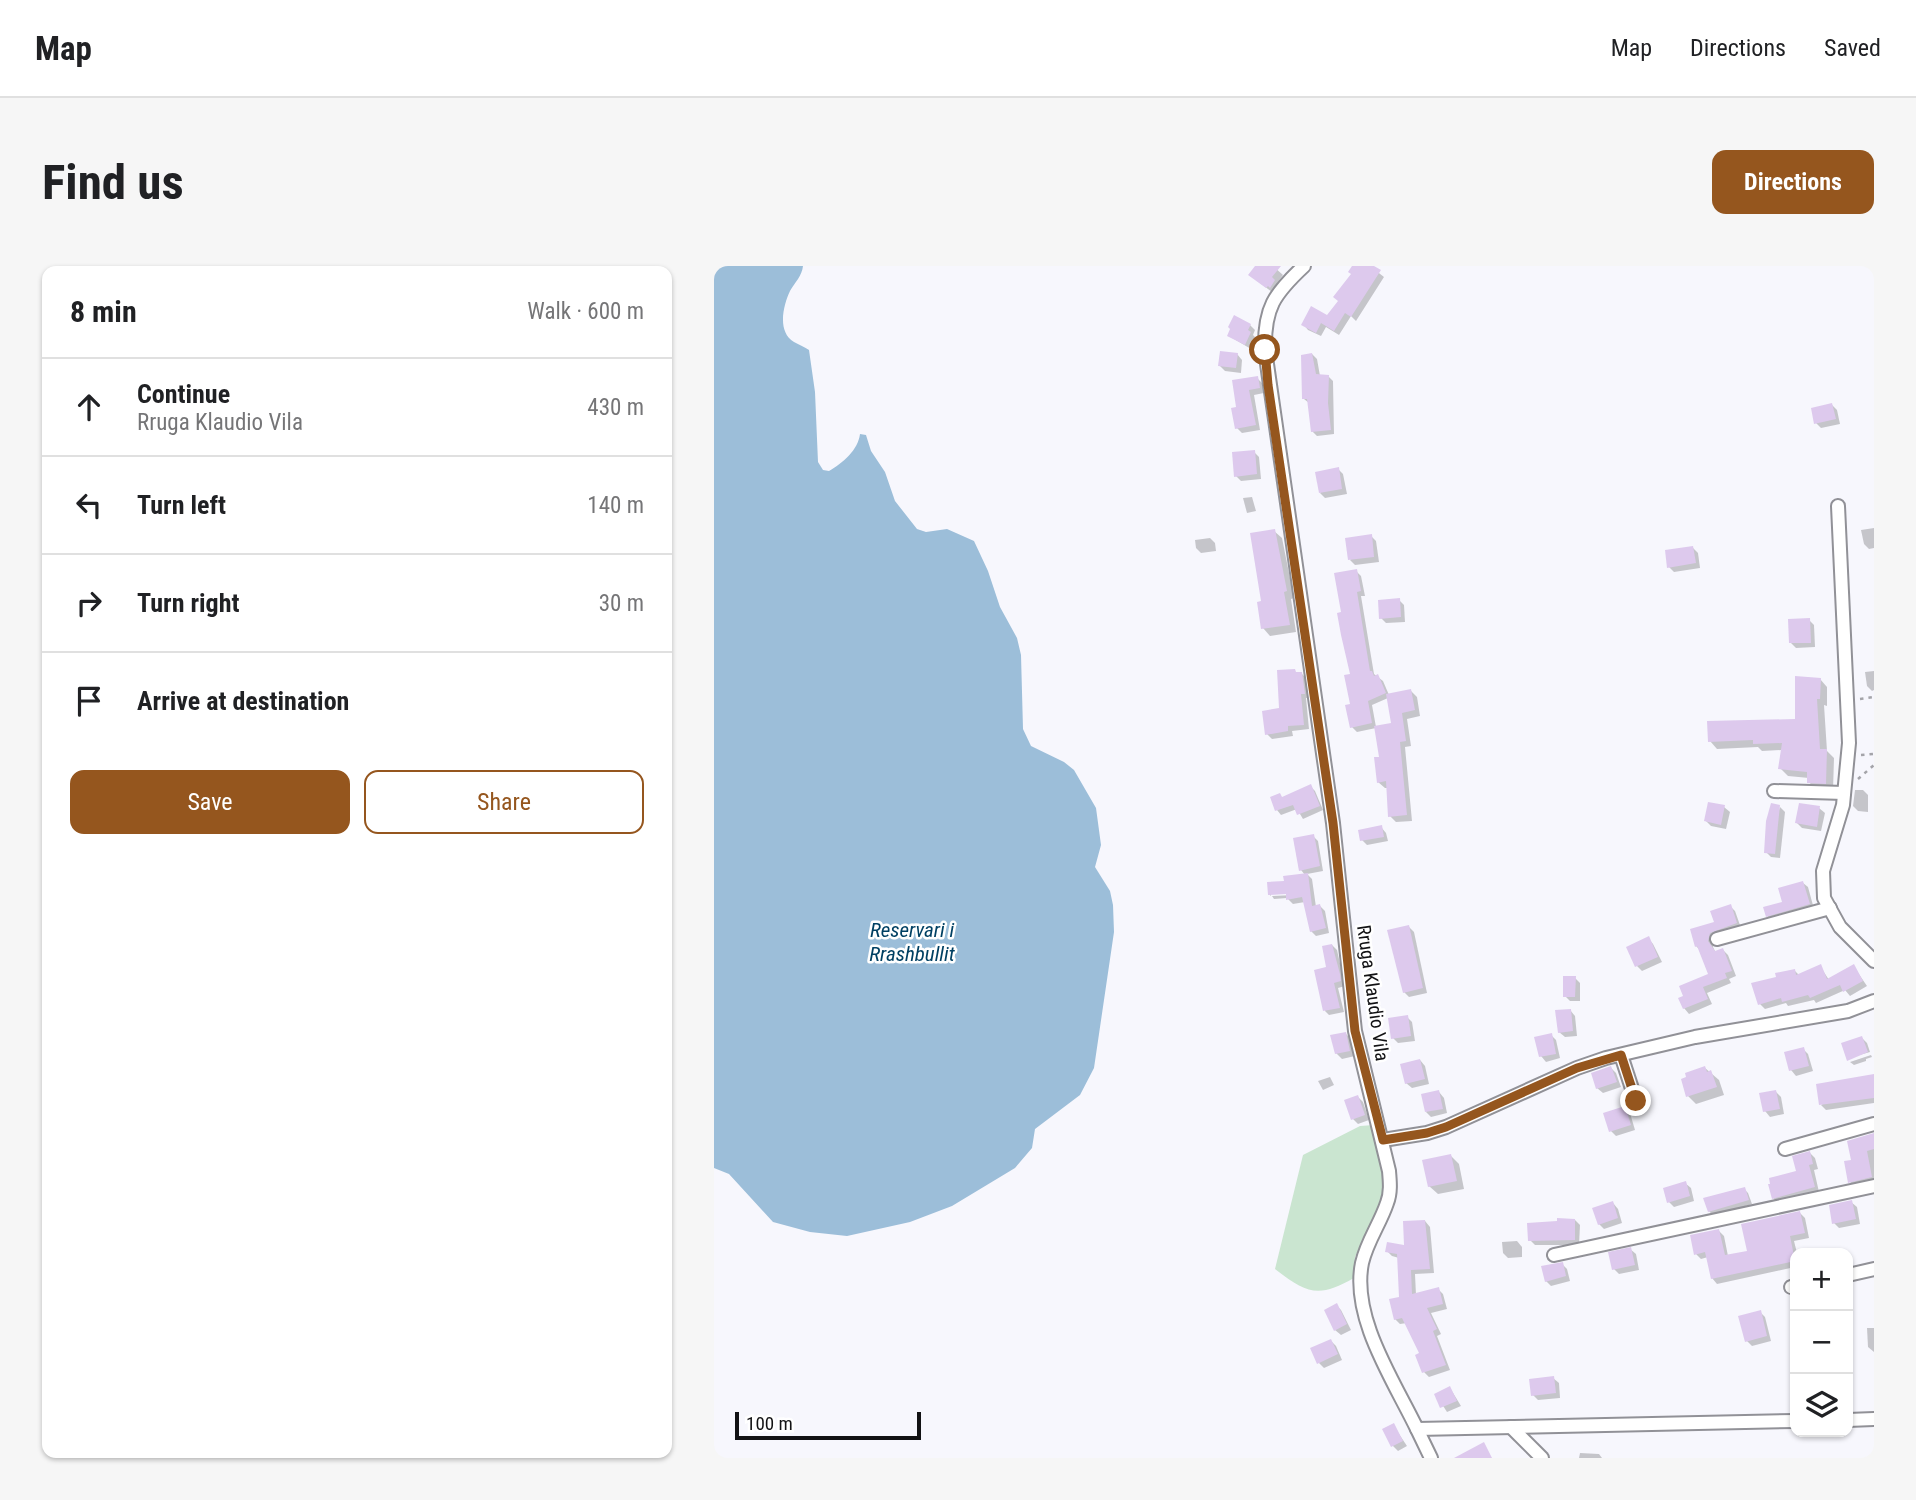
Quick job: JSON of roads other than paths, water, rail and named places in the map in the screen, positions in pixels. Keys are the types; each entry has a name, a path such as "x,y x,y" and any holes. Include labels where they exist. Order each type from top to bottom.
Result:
{"street":[{"name":"Rruga Klaudio Vila","path":"1304,266 1275,295 1269,308 1265,326 1268,385 1333,823 1355,1031 1383,1140 1390,1189 1387,1204 1369,1240 1362,1263 1359,1288 1373,1338 1430,1458"},
{"path":"1838,506 1849,743 1843,805 1824,871 1824,898 1840,927 1874,961"},
{"path":"1774,791 1844,791"},
{"path":"1717,939 1830,908"},
{"path":"1383,1140 1446,1127 1577,1068 1621,1055 1695,1037 1848,1011 1874,1001"},
{"path":"1621,1055 1636,1101"},
{"path":"1784,1149 1874,1124"},
{"path":"1554,1255 1874,1186"},
{"path":"1853,1274 1874,1269"},
{"path":"1853,1420 1874,1419"},
{"path":"1417,1429 1790,1421"},
{"path":"1511,1427 1542,1458"}],"water":[{"name":"Reservari i Rrashbullit","path":"714,266 803,266 787,297 783,325 789,338 809,350 815,392 818,462 823,470 829,471 849,456 860,434 866,435 871,451 885,472 895,501 917,529 926,532 947,529 974,541 1000,607 1017,638 1021,655 1023,729 1031,746 1064,762 1074,770 1096,808 1101,845 1095,867 1110,891 1113,905 1114,932 1094,1068 1080,1095 1035,1129 1032,1148 1015,1168 952,1206 910,1222 847,1236 810,1232 773,1222 729,1174 714,1168"}]}
